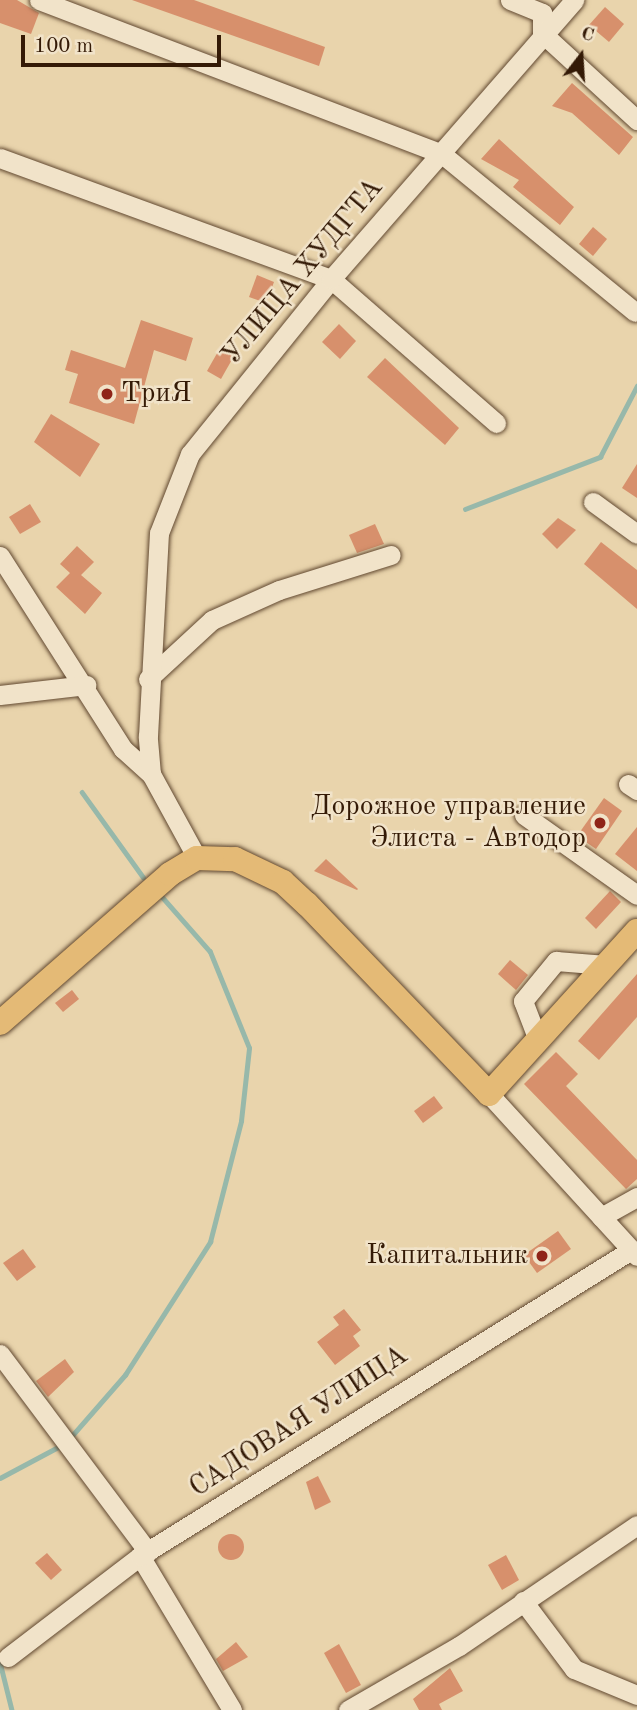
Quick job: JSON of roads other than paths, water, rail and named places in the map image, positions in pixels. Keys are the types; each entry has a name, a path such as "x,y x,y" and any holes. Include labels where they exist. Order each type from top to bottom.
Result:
{"main road":[{"path":"0,1023 145,893 197,858 235,859 283,882 489,1094 637,931"}],"street":[{"path":"39,0 442,154 635,312"},
{"path":"510,0 541,13 542,33 637,120"},
{"name":"УЛИЦА ХУДГТА","path":"197,858 151,774 148,679 159,533 190,454 331,279 442,154 542,33 574,0"},
{"path":"0,158 331,279 496,423"},
{"path":"593,502 637,534"},
{"path":"148,679 212,620 279,590 391,555"},
{"path":"0,556 86,685 123,749 151,774"},
{"path":"0,695 86,685"},
{"path":"524,815 637,895"},
{"path":"538,1040 523,1001 556,961 606,965"},
{"path":"489,1094 634,1253"},
{"path":"601,1217 637,1197"},
{"name":"САДОВАЯ УЛИЦА","path":"8,1657 144,1554 634,1253"},
{"path":"0,1354 144,1554 232,1710"},
{"path":"348,1710 523,1601 637,1525"},
{"path":"523,1601 574,1669 637,1695"}],"waterway":[{"path":"465,509 600,457 637,386"},
{"path":"82,792 143,877"},
{"path":"70,1438 125,1375 210,1242 241,1121 249,1048 210,952 159,894"},
{"path":"0,1478 60,1446"},
{"path":"0,1662 12,1710"}],"place":[{"name":"ТриЯ","path":"107,394"},
{"name":"Дорожное управление Элиста - Автодор","path":"600,823"},
{"name":"Капитальник","path":"542,1256"}]}
